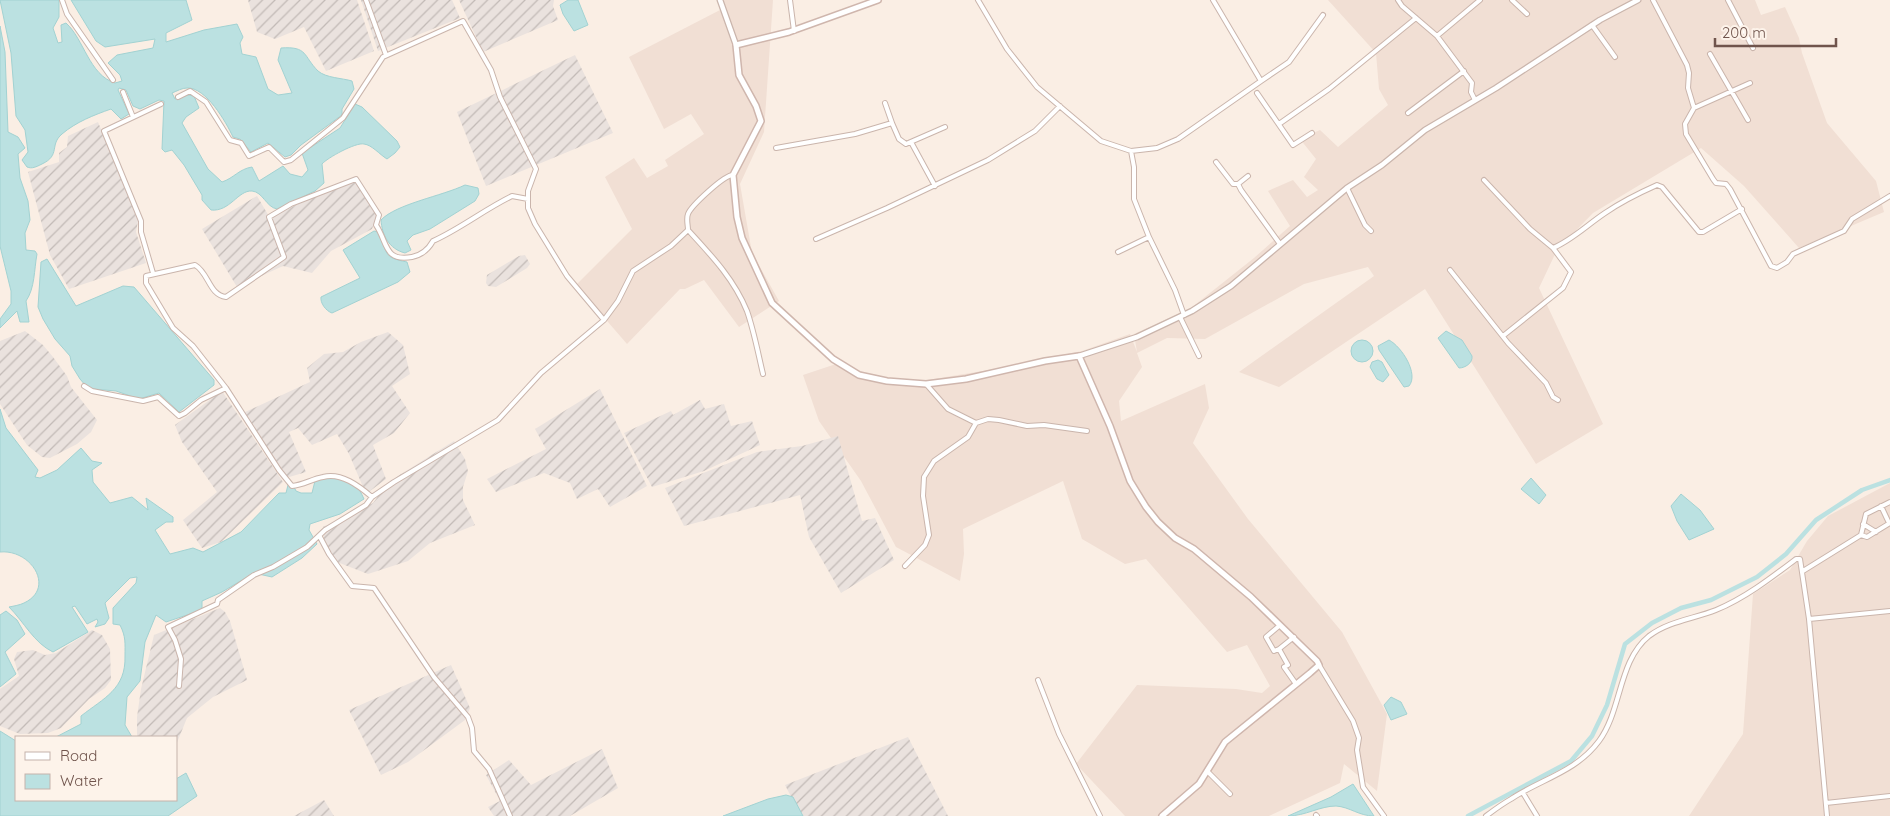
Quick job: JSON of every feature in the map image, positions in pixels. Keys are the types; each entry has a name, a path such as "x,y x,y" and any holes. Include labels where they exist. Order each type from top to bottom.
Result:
{"main road":[{"path":"878,0 792,32 736,45 738,76 756,106 761,121 733,175 737,217 742,238 772,303 847,369 875,379 926,384 966,379 1045,361 1079,356 1110,426 1130,481 1146,507 1175,538 1194,549 1251,597 1279,626 1294,637 1319,665 1225,742 1191,792 1162,816"}],"street":[{"path":"62,0 67,14 113,80"},
{"path":"366,0 386,55"},
{"path":"720,0 736,45"},
{"path":"791,0 792,32"},
{"path":"978,0 1007,49 1037,87 1101,141 1130,151 1158,148 1178,139 1289,62 1323,15"},
{"path":"1213,0 1261,81"},
{"path":"1398,0 1402,6 1437,36 1472,83 1471,92 1476,100"},
{"path":"1437,36 1480,0"},
{"path":"1512,0 1527,14"},
{"path":"1079,356 1137,337 1182,316 1232,286 1347,188 1382,165 1425,130 1476,100 1592,25 1638,0"},
{"path":"1653,0 1687,65 1689,73 1688,88 1694,108"},
{"path":"1728,0 1753,48"},
{"path":"1279,124 1329,89 1416,18"},
{"path":"178,97 190,92 200,97 219,121 230,140 241,144 250,156 269,147 284,162 291,160 343,118 383,57 463,21 491,70 500,97 536,169 528,191 528,208 535,224 567,276 604,320"},
{"path":"1592,25 1615,57"},
{"path":"1710,54 1748,120"},
{"path":"1408,113 1464,72"},
{"path":"1750,82 1694,108 1685,124 1686,134 1716,183 1726,184 1775,268 1787,262 1793,254 1844,231 1852,219 1890,196"},
{"path":"122,92 133,117"},
{"path":"1257,94 1293,145 1312,133"},
{"path":"885,103 895,133 903,143 912,142 945,127"},
{"path":"153,273 141,232 141,221 104,131 161,104"},
{"path":"816,239 935,186 988,160 1035,131 1060,106"},
{"path":"776,148 855,134 892,123"},
{"path":"912,142 935,186"},
{"path":"1130,151 1134,167 1134,199 1199,356"},
{"path":"1216,162 1233,184 1238,184 1248,176"},
{"path":"733,175 724,178 691,209 687,218 688,230 722,268 735,287 752,326 763,374"},
{"path":"372,497 360,487 337,476 323,477 303,485 292,486 279,470 226,388 193,346 173,328 146,284 146,276 195,265 202,270 214,292 226,297 284,257 269,217 291,204 356,179 379,215 376,225 385,244 391,255 400,260 429,250 433,241 512,196 528,199"},
{"path":"1484,180 1530,229 1552,248 1571,272 1566,284 1550,300 1531,312 1520,325 1503,336"},
{"path":"1238,184 1280,244"},
{"path":"1552,248 1571,239 1624,201 1657,185 1662,187 1699,232 1742,209"},
{"path":"1347,188 1365,225 1371,231"},
{"path":"179,686 181,659 175,640 168,627 217,604 218,600 254,575 273,567 320,537 325,530 366,505 372,497 462,439 498,420 541,373 604,320 618,301 633,271 670,246 688,230"},
{"path":"1118,252 1149,237"},
{"path":"1450,270 1503,336 1546,383 1553,397 1558,400"},
{"path":"926,384 948,409 976,423"},
{"path":"84,386 92,391 144,401 158,396 174,414 179,416 201,400 226,388"},
{"path":"905,566 925,545 929,535 923,496 924,477 934,461 968,437 976,423 988,419 1027,426 1044,425 1087,431"},
{"path":"1803,571 1861,535 1866,514 1890,502"},
{"path":"1861,535 1867,537 1890,523 1881,506"},
{"path":"1863,524 1876,532"},
{"path":"320,537 328,554 352,586 374,588 434,676 468,717 472,728 474,751 489,769 510,816"},
{"path":"1486,816 1511,798 1578,764 1599,741 1617,707 1620,688 1632,657 1648,638 1666,625 1716,610 1767,582 1796,559 1800,559 1803,571 1809,619 1827,816"},
{"path":"1809,619 1890,611"},
{"path":"1279,626 1266,636 1274,651 1294,637"},
{"path":"1279,649 1288,665 1284,667 1296,684"},
{"path":"1319,665 1353,721 1359,738 1357,750 1363,787 1384,816"},
{"path":"1038,680 1059,734 1100,816"},
{"path":"1207,770 1230,794"},
{"path":"1523,793 1537,816"},
{"path":"1826,803 1890,796"}],"shaded area":[{"path":"248,0 357,0 374,51 326,71 304,27 275,39 257,32"},
{"path":"361,0 452,0 460,18 378,51"},
{"path":"459,0 554,0 553,6 558,20 483,52"},
{"path":"718,0 773,0 764,132 740,184 752,253 779,301 739,327 704,280 685,289 680,289 627,344 576,285 632,229 605,177 634,158 647,178 668,166 665,160 704,134 691,114 664,129 629,57 720,10"},
{"path":"1328,0 1755,0 1761,15 1785,7 1799,38 1802,53 1827,123 1876,181 1884,212 1799,248 1744,186 1701,148 1593,213 1557,250 1539,288 1603,424 1536,464 1425,289 1279,387 1239,372 1374,276 1368,267 1304,284 1205,339 1167,338 1137,353 1142,367 1119,401 1121,421 1205,384 1209,408 1193,443 1248,519 1342,632 1387,714 1377,791 1344,764 1340,783 1269,816 1125,816 1076,764 1137,685 1236,689 1262,693 1270,686 1247,645 1227,652 1146,559 1125,564 1082,539 1063,481 963,529 964,554 960,581 896,547 861,481 819,421 803,375 836,364 872,380 909,383 995,369 1082,351 1130,334 1137,352 1134,334 1191,308 1254,258 1290,226 1268,191 1293,180 1307,197 1318,190 1304,177 1316,159 1300,139 1320,130 1338,147 1388,105 1379,89 1376,53"},
{"path":"575,55 613,133 486,186 457,112"},
{"path":"98,122 138,221 136,232 146,263 69,289 50,255 28,172 59,162 59,153 67,147 68,136"},
{"path":"355,181 377,215 372,229 331,251 312,273 283,266 237,287 202,229 257,196 270,218 308,199"},
{"path":"525,255 530,264 527,268 496,287 488,286 486,283 487,275 519,256"},
{"path":"25,331 43,345 53,357 67,376 71,387 97,420 91,432 77,444 50,458 42,457 27,445 0,404 0,341"},
{"path":"388,332 403,345 410,374 392,386 410,413 394,433 373,445 386,479 366,494 349,454 337,434 312,445 298,428 289,432 306,472 286,478 243,413 310,382 307,368 324,354 343,352 361,342"},
{"path":"600,389 647,486 610,507 598,489 577,499 570,483 544,473 496,492 487,479 546,449 535,429"},
{"path":"222,391 283,482 221,542 202,548 183,520 217,492 182,442 175,425"},
{"path":"700,400 705,409 724,404 731,426 752,421 760,445 704,471 652,487 624,433 671,411 673,415"},
{"path":"838,436 862,521 875,518 894,560 841,593 809,537 800,495 684,526 665,488 757,452 802,446"},
{"path":"454,441 465,459 468,471 463,487 463,500 475,525 430,543 408,561 368,574 337,562 325,548 323,527 373,503 390,481"},
{"path":"1890,483 1890,816 1689,816 1743,734 1753,594 1790,570 1807,541 1828,516"},
{"path":"220,608 225,612 230,621 247,680 213,697 187,718 178,740 178,736 137,736 137,717 141,689 154,635"},
{"path":"92,630 102,635 110,649 111,680 105,688 89,699 61,728 48,733 20,734 0,726 0,689 19,676 14,659 17,652 33,650 45,655 56,653"},
{"path":"451,665 470,708 465,720 408,762 381,775 349,710"},
{"path":"908,737 948,816 801,816 785,785"},
{"path":"602,749 618,788 570,816 494,816 488,807 500,801 486,775 509,760 531,785"},
{"path":"324,800 334,816 294,816"}],"water":[{"path":"0,0 59,0 59,17 53,28 58,43 62,42 61,25 66,23 78,38 93,65 106,79 115,83 122,81 120,75 108,63 117,55 153,48 155,39 105,47 96,41 71,0 186,0 192,20 166,33 166,42 204,30 237,24 243,37 240,43 242,54 256,57 268,89 278,95 292,93 278,60 281,48 301,50 321,73 352,81 354,89 342,109 342,115 301,145 291,155 285,157 268,143 251,152 240,139 233,137 226,123 208,99 194,89 181,89 172,93 175,99 188,95 194,96 199,108 186,117 182,123 208,169 222,182 252,167 259,181 283,166 290,174 302,177 308,170 302,153 340,128 355,104 362,107 397,141 400,147 387,159 373,148 364,144 355,145 342,151 322,164 324,183 315,191 277,209 273,208 259,194 252,191 242,194 223,208 211,210 202,200 202,195 184,165 172,150 165,152 162,149 164,101 159,100 140,109 133,106 126,90 119,88 118,90 129,114 121,119 111,109 79,122 58,138 48,161 31,168 27,167 22,160 28,152 25,130 16,116 11,53"},
{"path":"568,0 578,0 588,25 574,31 563,14 560,5"},
{"path":"0,26 5,52 8,132 18,137 25,148 18,154 20,178 28,201 30,220 25,233 26,250 35,251 37,254 33,285 26,301 29,322 20,322 17,311 0,328 0,319 11,304 11,291 0,246"},
{"path":"465,185 478,188 479,194 475,201 430,229 413,235 407,241 411,250 405,253 399,251 387,241 381,220 388,214 397,209"},
{"path":"374,231 378,232 389,256 407,262 410,272 398,282 332,313 330,312 322,304 321,297 360,278 343,250"},
{"path":"47,259 76,306 123,286 134,287 214,380 214,385 179,412 159,393 139,399 116,391 93,389 86,386 72,366 70,356 55,339 38,307 41,262"},
{"path":"1446,331 1462,340 1472,356 1470,363 1466,366 1459,368 1438,338"},
{"path":"1362,340 1370,343 1373,351 1370,359 1362,362 1354,359 1351,351 1354,343"},
{"path":"1389,340 1399,348 1408,361 1412,375 1412,381 1409,386 1404,387 1379,350 1378,346"},
{"path":"1378,360 1382,362 1389,375 1383,382 1377,379 1370,367 1372,362"},
{"path":"0,409 6,428 38,470 35,477 40,478 57,470 81,448 92,461 102,463 92,470 93,482 110,503 132,497 148,510 146,498 173,517 173,522 166,522 155,530 170,554 193,548 203,552 241,532 279,493 286,493 288,485 292,483 296,491 312,493 316,477 340,476 356,485 364,499 340,514 310,524 309,530 317,544 302,558 272,577 254,573 222,592 202,601 202,610 166,622 156,615 145,642 140,681 127,697 125,725 131,736 58,736 81,724 81,716 112,692 122,677 125,640 120,625 113,624 113,608 136,583 137,577 130,578 105,603 109,618 105,624 95,627 98,622 97,619 87,624 75,606 72,607 88,632 53,652 35,638 9,607 22,604 33,596 38,588 39,579 36,571 30,563 21,557 11,553 0,552"},
{"path":"1531,478 1546,495 1539,504 1521,489"},
{"path":"1681,494 1700,510 1714,529 1689,540 1677,521 1671,506"},
{"path":"6,611 17,620 25,634 5,652 16,674 0,687 0,615"},
{"path":"1391,697 1401,702 1407,714 1391,720 1384,705"},
{"path":"0,731 15,740 15,801 178,801 178,778 186,773 197,796 168,816 0,816"},
{"path":"1353,784 1374,816 1364,815 1336,806 1288,816 1331,797"},
{"path":"786,795 793,797 803,816 723,816 768,799"}],"waterway":[{"path":"1468,816 1571,761 1592,736 1607,705 1625,644 1652,623 1681,608 1711,600 1757,577 1786,554 1816,520 1862,490 1890,480"}]}
